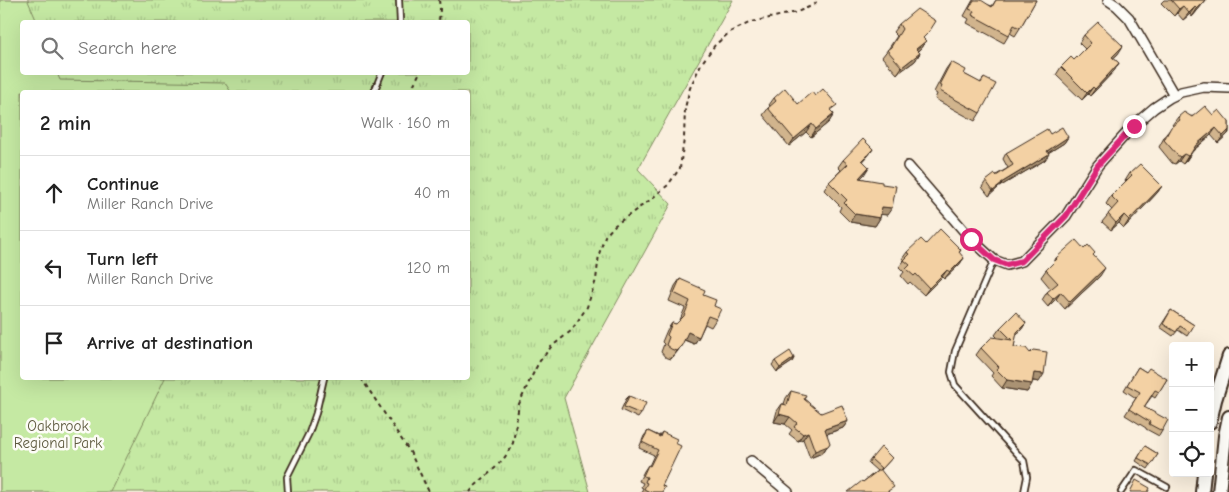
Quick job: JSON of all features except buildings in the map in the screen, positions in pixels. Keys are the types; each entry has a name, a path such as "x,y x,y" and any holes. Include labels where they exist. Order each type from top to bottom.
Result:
{"main road":[{"path":"1214,404 1229,356"},
{"path":"1219,492 1229,417"},
{"path":"1202,492 1204,477"}],"street":[{"path":"1108,0 1129,18 1174,95"},
{"path":"908,166 971,239 994,260 1007,265 1022,261 1066,216 1098,165 1134,126 1154,108 1181,92 1204,87 1229,88"},
{"path":"752,461 788,492"}],"lane":[{"path":"399,0 400,20"},
{"path":"375,90 381,75"},
{"path":"994,260 955,351 951,372 955,385 1024,461 1027,477 1024,492"},
{"path":"288,492 287,477 310,433 324,380"},
{"path":"1121,492 1136,470 1167,487"}],"path":[{"path":"439,0 439,20"},
{"path":"470,492 506,457 513,442 519,404 536,368 551,347 571,331 587,307 596,280 599,254 605,236 616,225 668,185 680,168 690,88 701,64 715,45 730,32 751,22 797,12 814,5 819,0"},
{"path":"411,90 418,75"},
{"path":"363,380 410,452 428,492"}],"green space":[{"path":"0,0 733,0 638,169 671,204 564,398 590,492 0,492"},
{"name":"Oakbrook Regional Park","path":"0,0 29,0 36,20 20,20 20,75 58,75 60,80 225,83 230,90 20,90 20,380 164,380 110,492 0,492"}],"route":[{"path":"971,239 994,260 1007,265 1022,261 1039,246 1066,216 1098,165 1134,126"}]}
